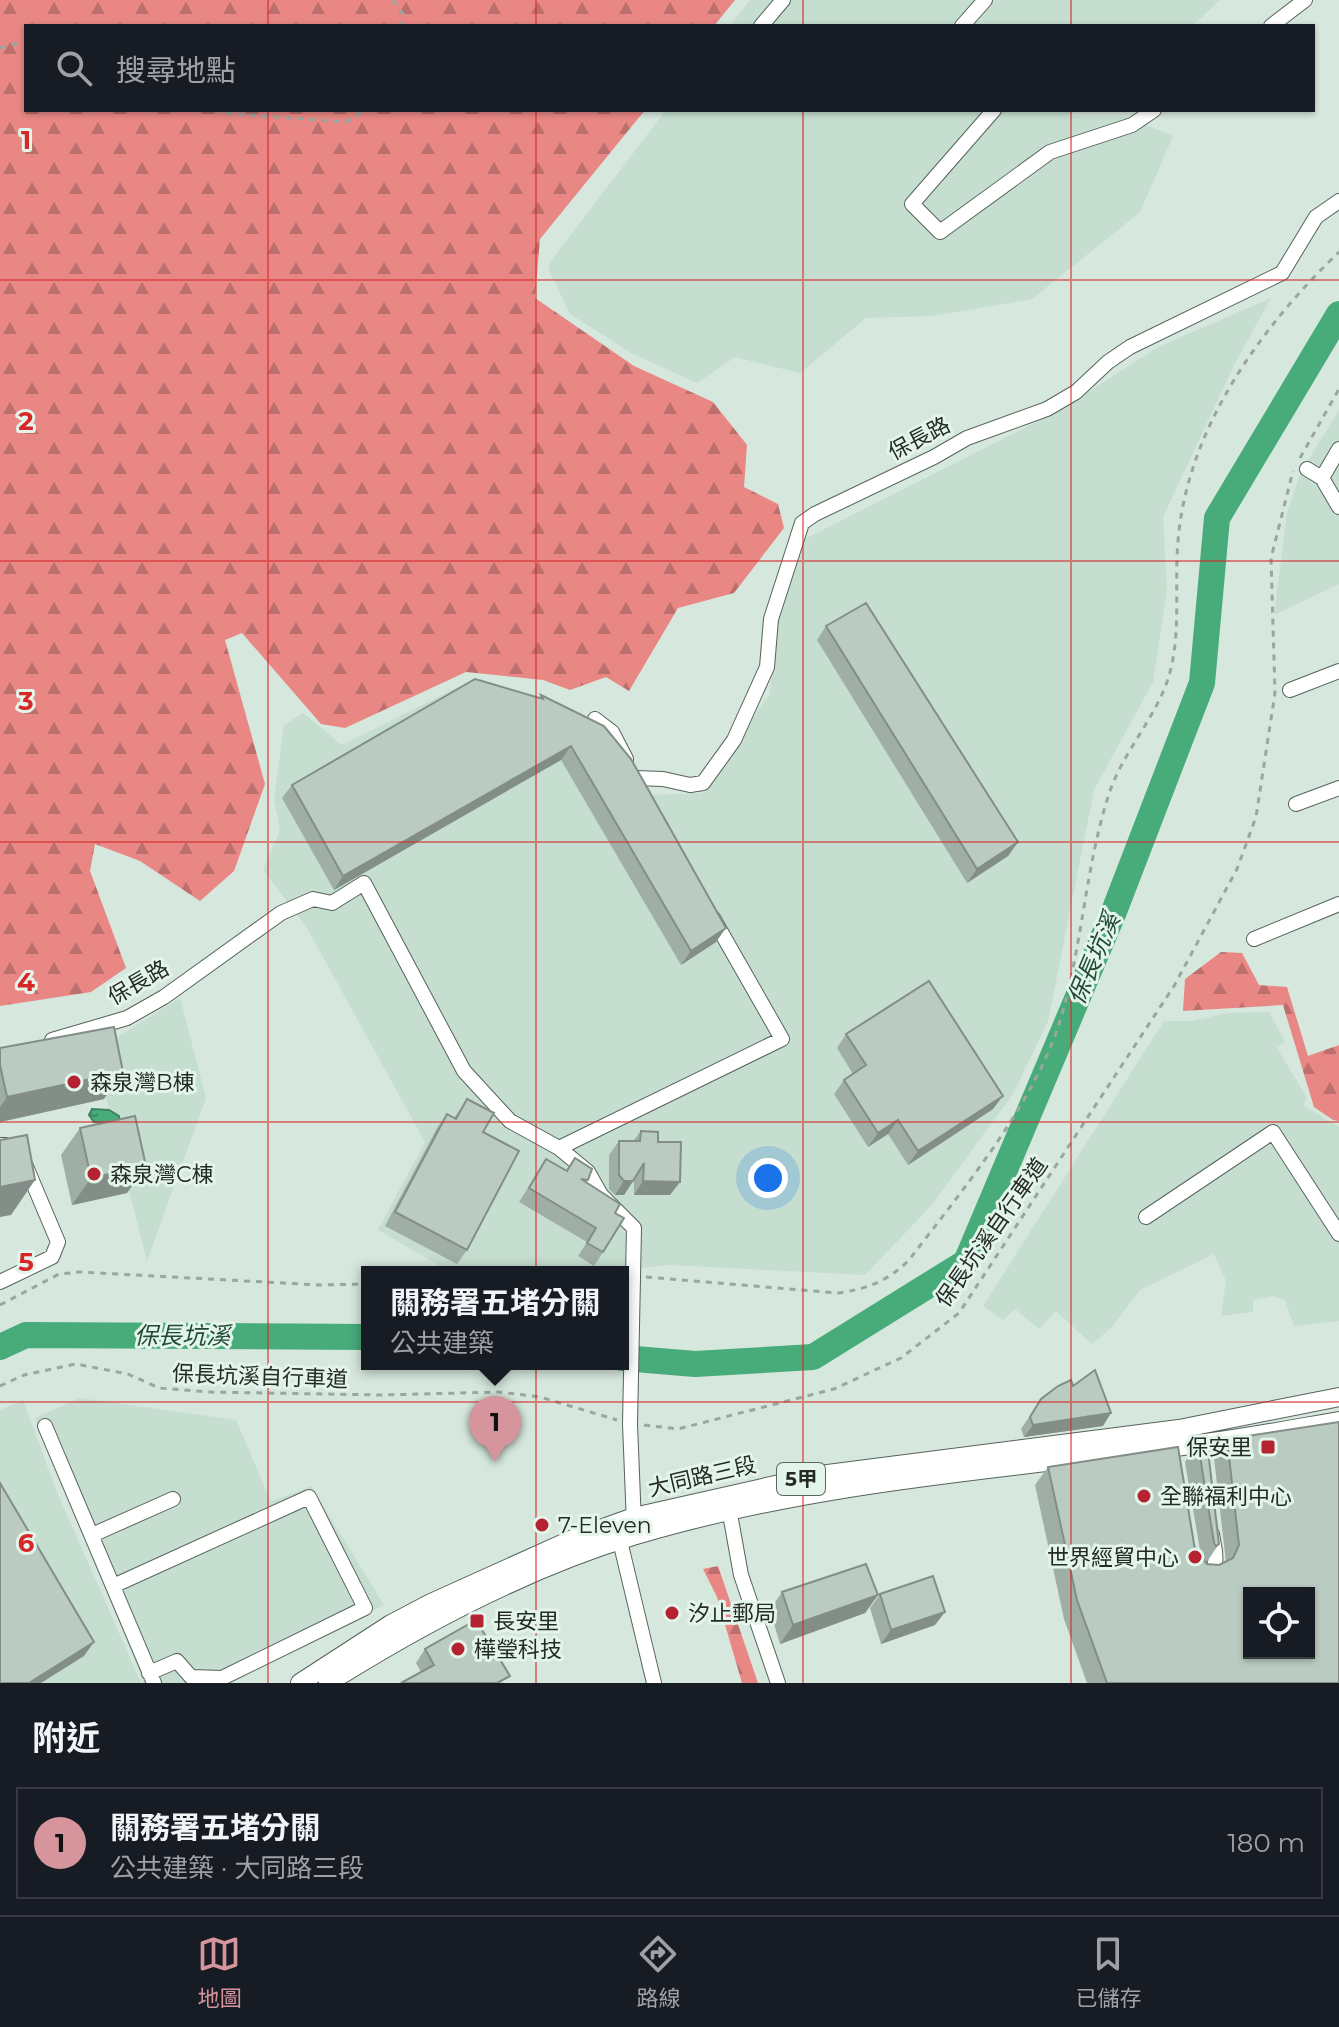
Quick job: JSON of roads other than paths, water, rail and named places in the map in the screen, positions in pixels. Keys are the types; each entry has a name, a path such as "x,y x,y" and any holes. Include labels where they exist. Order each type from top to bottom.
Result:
{"main road":[{"name":"大同路三段","path":"328,1683 399,1638 438,1618 579,1555 728,1503 820,1475 1179,1429 1339,1397"},
{"name":"大同路三段","path":"300,1683 391,1624 431,1603 573,1539 634,1517 823,1491 1203,1451 1339,1421"}],"street":[{"path":"763,24 783,0"},
{"path":"964,24 985,0"},
{"path":"1274,24 1305,0"},
{"path":"992,112 912,204 940,232 1050,152 1132,125 1151,112"},
{"name":"保長路","path":"635,778 663,779 690,785 703,783 729,748 767,667 771,619 802,523 967,438 1047,409 1076,392 1108,362 1130,347 1282,273 1316,217 1339,201"},
{"path":"1322,478 1339,449"},
{"path":"1300,467 1322,478 1339,507"},
{"path":"1290,690 1339,671"},
{"path":"595,719 612,732 642,791"},
{"path":"1296,804 1339,788"},
{"name":"保長路","path":"42,1043 127,1018 164,997 281,913 313,899 332,903 364,883 464,1071 510,1121 559,1148"},
{"path":"654,1683 627,1538 634,1517 630,1424 634,1228 601,1195 588,1172 559,1148 782,1039 704,902"},
{"path":"1254,939 1339,904"},
{"path":"1146,1217 1273,1132 1339,1234"},
{"path":"0,1145 22,1157 58,1242 52,1257 0,1282"},
{"path":"45,1426 152,1678 177,1661 191,1677 222,1678 365,1608 309,1497 113,1586"},
{"path":"92,1535 173,1499"},
{"path":"728,1503 741,1575 778,1683"},
{"path":"1192,1566 1204,1575 1212,1572 1216,1565 1211,1520"}],"water":[{"path":"92,1109 109,1110 119,1116 120,1124 94,1122 89,1115"}],"waterway":[{"name":"保長坑溪","path":"629,1358 695,1364 813,1357 966,1262 1113,914 1202,683 1217,518 1339,314"},
{"name":"保長坑溪","path":"0,1347 26,1335 361,1337"}],"place":[{"name":"森泉灣B棟","path":"74,1082"},
{"name":"森泉灣C棟","path":"94,1174"},
{"name":"保安里","path":"1268,1447"},
{"name":"關務署五堵分關","path":"495,1462"},
{"name":"全聯福利中心","path":"1144,1496"},
{"name":"7-Eleven","path":"542,1525"},
{"name":"世界經貿中心","path":"1195,1557"},
{"name":"汐止郵局","path":"672,1613"},
{"name":"長安里","path":"477,1621"},
{"name":"樺瑩科技","path":"458,1649"}]}
